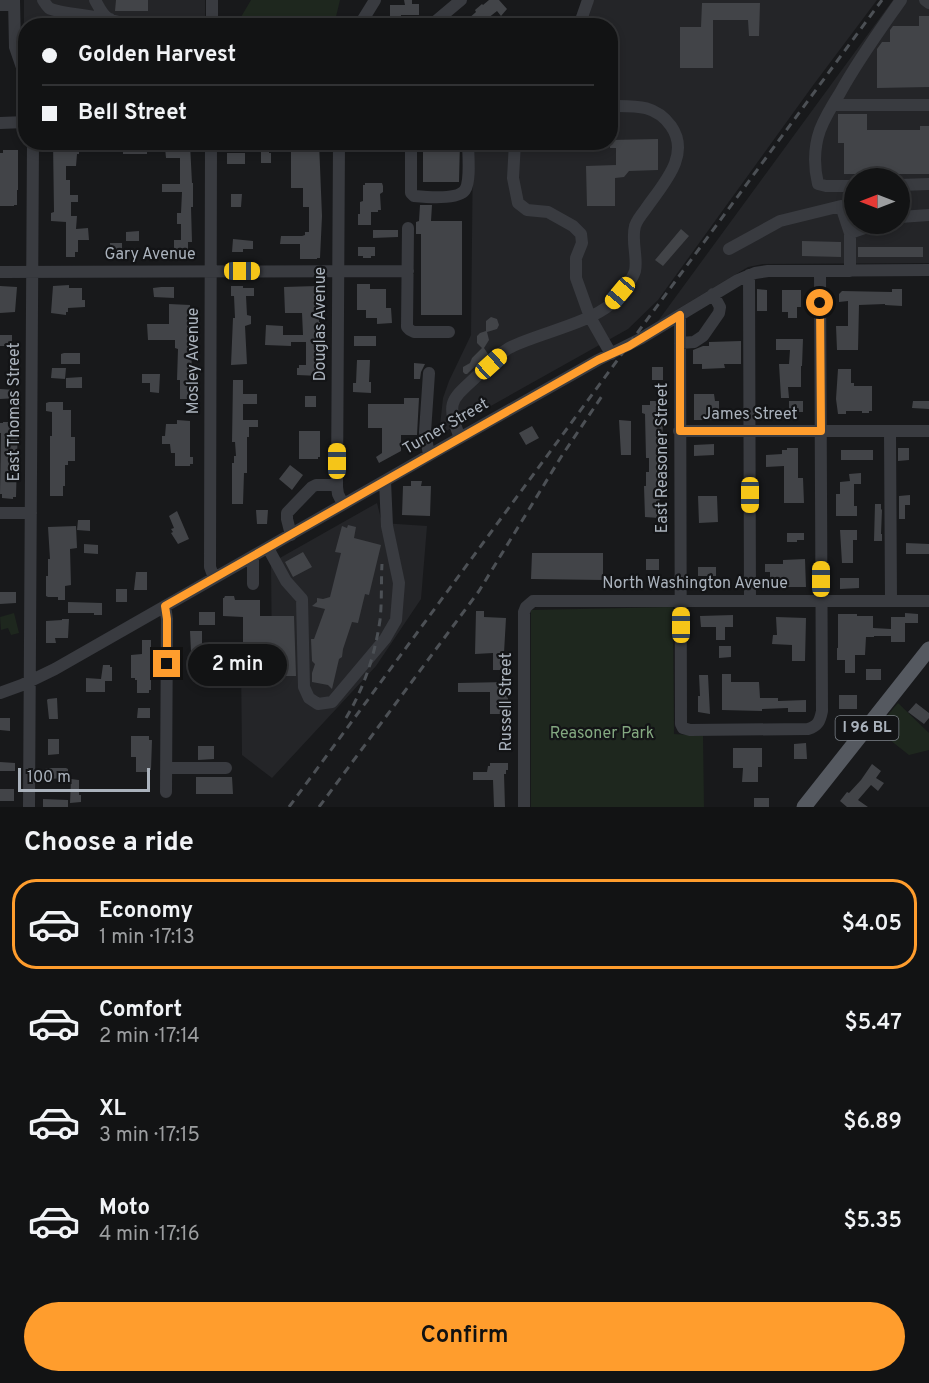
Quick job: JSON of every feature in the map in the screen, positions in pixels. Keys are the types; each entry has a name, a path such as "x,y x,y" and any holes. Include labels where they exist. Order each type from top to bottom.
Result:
{"main road":[{"name":"I 96 BL","path":"804,807 929,649"}],"street":[{"path":"44,0 46,6 51,9 99,18"},
{"path":"95,0 108,18"},
{"path":"212,0 212,18"},
{"path":"364,18 375,0"},
{"path":"440,18 461,0"},
{"path":"582,18 588,0"},
{"path":"844,186 818,184 815,172 815,151 820,130 859,59 901,0"},
{"path":"925,0 929,3"},
{"path":"0,5 14,3 15,47 18,56"},
{"path":"833,105 929,105"},
{"path":"460,438 453,419 452,407 455,396 509,348 590,316 610,304 630,281 635,270 633,239 636,224 675,166 679,150 676,133 665,117 650,108 618,106"},
{"path":"0,123 18,122"},
{"name":"East Thomas Street","path":"29,807 33,150"},
{"name":"Mosley Avenue","path":"211,150 210,567 214,578"},
{"name":"Douglas Avenue","path":"339,150 337,485 343,504"},
{"path":"411,150 411,193 414,196 429,197 452,196 466,189 468,150"},
{"path":"515,150 513,178 518,203 527,210 548,212 573,226 581,234 582,243 576,258 576,278 590,316 611,354"},
{"path":"910,184 929,184"},
{"path":"729,249 780,221 841,206 844,215"},
{"path":"910,216 929,215"},
{"path":"408,228 407,327 414,332 449,332"},
{"path":"850,234 850,271"},
{"name":"Turner Street","path":"0,693 56,669 749,275 768,272 929,270"},
{"name":"Gary Avenue","path":"0,272 408,271"},
{"path":"820,271 821,600"},
{"path":"749,275 750,601"},
{"path":"680,343 694,342 703,336 720,308 713,294"},
{"name":"East Reasoner Street","path":"680,315 681,721 683,728 690,730 808,729 818,724 822,711 821,600"},
{"path":"429,373 425,432 429,455"},
{"name":"James Street","path":"680,431 929,431"},
{"path":"890,431 891,601"},
{"path":"268,548 286,581 302,599 304,687 309,698 318,705 332,702 385,639 396,620 399,583 387,526 385,481"},
{"path":"291,535 287,513 312,487 337,485"},
{"path":"0,513 31,513"},
{"path":"253,556 253,584"},
{"name":"North Washington Avenue","path":"533,601 929,601"},
{"name":"Russell Street","path":"524,807 524,612 526,606 533,601"},
{"path":"165,606 167,619 166,792"},
{"path":"167,768 226,768"}],"shaded area":[{"path":"24,0 205,0 205,18 24,18"},
{"path":"594,0 877,0 658,300 628,329 439,435 443,398 471,335 473,150 618,150 618,18 588,18"},
{"path":"893,0 929,0 929,263 763,264 748,267 658,321"},
{"path":"377,503 382,523 427,526 421,599 376,666 272,778 242,755 241,663 272,662 271,563"}],"green space":[{"path":"251,0 340,0 336,18 241,17"},
{"name":"Reasoner Park","path":"673,607 674,734 703,736 704,807 531,807 531,610"},
{"path":"14,613 19,633 11,635 8,628 1,630 0,617"},
{"path":"898,703 929,733 929,750 909,755 876,729"}],"building":[{"path":"116,0 148,0 148,11 115,11"},
{"path":"404,0 412,0 412,4 419,4 419,15 401,15 401,18 390,18 390,5 405,5"},
{"path":"489,0 499,0 507,9 501,16 497,11 488,18 469,18 476,12 475,10"},
{"path":"702,3 760,3 759,36 749,36 748,20 713,20 713,68 680,68 680,27 701,27"},
{"path":"919,16 929,16 929,87 877,88 877,49 882,42 890,42 890,30 893,26 919,26"},
{"path":"838,114 867,114 867,130 920,130 920,126 929,126 929,174 910,174 910,168 844,168 844,143 838,143"},
{"path":"658,139 658,170 629,171 624,177 615,178 615,206 587,206 586,166 616,165 618,140"},
{"path":"3,150 18,150 17,205 14,206 0,206 0,153 3,153"},
{"path":"53,150 79,150 76,166 66,166 66,180 70,180 70,195 78,195 78,202 71,202 71,216 77,216 76,229 88,228 89,240 78,240 78,252 75,252 75,257 66,257 66,222 51,221 51,213 54,212"},
{"path":"123,150 147,150 147,154 123,154"},
{"path":"165,150 190,150 193,207 191,207 192,242 188,242 188,251 174,251 174,240 181,240 181,224 177,224 177,213 181,213 182,192 162,192 162,184 180,184 180,158 166,158"},
{"path":"261,150 269,150 271,163 261,163"},
{"path":"291,150 319,150 322,216 320,258 300,259 300,244 280,244 281,236 302,236 305,232 309,232 309,207 303,207 303,188 291,188"},
{"path":"423,150 460,150 459,182 423,182"},
{"path":"227,153 245,153 245,164 227,164"},
{"path":"365,183 382,183 381,210 371,212 371,225 358,225 360,202 363,201"},
{"path":"231,194 242,194 241,207 231,207"},
{"path":"420,205 432,205 431,221 462,221 462,315 421,315 421,234 416,234"},
{"path":"681,229 689,236 663,266 655,260"},
{"path":"373,230 398,230 398,237 373,238"},
{"path":"139,231 139,241 126,241 126,232"},
{"path":"233,239 253,241 253,249 232,252"},
{"path":"802,241 841,242 841,257 802,256"},
{"path":"110,243 122,243 122,255 110,255"},
{"path":"358,247 375,247 375,256 363,258 363,256 358,256"},
{"path":"858,247 923,247 923,257 858,257"},
{"path":"357,284 370,284 370,289 386,289 386,308 391,308 392,323 377,324 377,318 366,318 366,310 357,310"},
{"path":"69,285 69,288 82,288 82,300 85,300 85,307 68,308 66,315 51,313 53,286"},
{"path":"0,286 17,287 15,312 0,313"},
{"path":"231,286 254,288 254,296 246,296 247,315 251,316 251,324 245,326 247,364 231,365 233,318 235,318"},
{"path":"317,286 319,290 320,376 297,375 299,365 306,365 306,342 291,342 291,346 265,345 266,325 283,326 283,335 303,335 302,313 285,313 284,287"},
{"path":"174,287 174,298 154,297 153,288"},
{"path":"757,289 767,290 767,311 757,311"},
{"path":"892,289 902,289 902,306 859,305 858,350 837,350 836,326 848,326 848,301 839,302 839,294 842,291 892,292"},
{"path":"782,290 801,290 801,307 797,307 797,318 788,318 788,312 782,312"},
{"path":"169,304 190,305 190,317 193,318 193,327 190,327 190,341 192,341 191,399 180,399 180,380 177,380 178,349 175,348 175,340 148,340 147,324 169,324"},
{"path":"491,317 497,319 499,325 497,329 487,332 489,340 484,348 488,354 465,374 463,367 470,363 482,348 477,343 477,336 486,331 486,321"},
{"path":"0,335 12,335 12,346 0,346"},
{"path":"354,336 376,336 376,346 354,346"},
{"path":"776,339 803,339 801,387 788,387 789,398 781,398 779,364 789,364 790,350 776,350"},
{"path":"741,341 741,364 724,364 725,368 702,369 702,364 693,364 693,350 709,346 709,342"},
{"path":"80,353 80,364 61,364 61,354"},
{"path":"357,360 370,360 371,393 353,392 353,383 356,383"},
{"path":"414,363 425,364 420,379 414,379"},
{"path":"652,367 663,367 663,380 652,380"},
{"path":"52,368 66,368 65,379 51,378"},
{"path":"838,369 851,369 851,383 854,383 854,386 872,386 872,411 862,413 862,411 846,411 846,414 838,414 836,399"},
{"path":"142,374 160,374 159,393 150,392 150,383 142,383"},
{"path":"82,377 82,388 66,388 66,378"},
{"path":"233,380 243,380 243,394 257,394 257,404 243,404 243,420 258,420 258,427 249,427 249,437 247,437 247,473 244,473 243,504 232,504 232,463 236,456 235,442 232,442"},
{"path":"0,389 17,390 17,398 0,399"},
{"path":"694,394 714,394 715,401 719,401 719,420 694,420"},
{"path":"305,396 316,396 316,407 305,407"},
{"path":"404,398 419,398 417,435 401,435 401,451 379,463 376,457 382,453 382,428 368,428 368,404 404,404"},
{"path":"650,401 661,401 660,422 663,422 659,485 663,485 663,493 660,493 659,518 645,517 644,486 646,486 646,472 649,472 649,458 646,458 645,414 642,413 642,405 650,405"},
{"path":"789,401 803,401 803,412 789,412"},
{"path":"913,401 929,401 929,409 912,408"},
{"path":"63,402 63,410 71,410 71,437 75,437 75,461 68,461 68,465 65,465 63,496 50,496 52,412 46,411 46,403"},
{"path":"177,420 190,421 190,457 193,457 193,464 190,466 175,466 175,453 171,453 170,444 162,444 166,424 177,424"},
{"path":"619,420 631,421 631,455 621,455"},
{"path":"18,422 16,497 13,499 2,498 0,494 0,423"},
{"path":"532,426 539,438 526,445 519,433"},
{"path":"299,431 320,431 320,457 318,459 299,459"},
{"path":"714,444 714,455 694,456 694,445"},
{"path":"787,448 798,448 798,478 803,478 804,503 784,503 784,466 766,467 766,455 782,454 782,450 787,450"},
{"path":"898,448 909,448 909,460 898,461"},
{"path":"841,450 873,450 873,460 841,460"},
{"path":"290,465 303,475 292,490 279,479"},
{"path":"861,473 861,484 854,484 854,506 857,506 857,516 836,516 836,494 840,494 840,482 850,481 849,474"},
{"path":"411,481 422,481 421,486 431,486 430,516 402,515 403,486 411,486"},
{"path":"910,495 910,505 905,505 905,519 899,519 899,496"},
{"path":"698,496 717,496 718,522 699,523"},
{"path":"875,504 881,504 882,541 874,541"},
{"path":"256,510 268,510 267,524 257,524"},
{"path":"177,511 189,539 178,544 171,533 173,532 171,529 174,528 169,516"},
{"path":"78,520 90,520 90,531 77,530"},
{"path":"348,525 356,527 354,538 381,545 369,595 365,594 358,623 352,622 342,657 339,659 332,689 328,685 312,682 315,664 312,661 311,639 314,639 325,609 312,606 317,602 317,598 330,597 341,553 335,552 342,526 347,528"},
{"path":"76,526 77,548 70,549 71,585 65,586 65,600 48,597 46,596 46,576 48,576 48,559 50,559 48,527"},
{"path":"840,530 857,530 857,540 853,540 853,563 842,563"},
{"path":"787,533 804,533 804,540 787,542"},
{"path":"906,543 929,544 929,554 906,554"},
{"path":"84,544 98,545 98,554 84,553"},
{"path":"303,552 312,567 293,577 285,562"},
{"path":"532,553 603,553 603,580 531,579"},
{"path":"646,559 659,559 659,570 646,570"},
{"path":"805,559 806,587 770,589 770,572 765,572 765,564 783,564 783,560"},
{"path":"698,567 716,567 716,576 698,576"},
{"path":"136,572 147,572 147,590 134,590"},
{"path":"840,578 859,578 859,588 840,589"},
{"path":"116,589 127,589 127,602 116,602"},
{"path":"0,592 16,592 16,603 0,604"},
{"path":"225,596 234,596 235,600 260,600 260,616 294,616 296,676 272,676 272,655 243,655 243,617 223,616"},
{"path":"68,602 102,603 102,615 68,613"},
{"path":"476,611 484,611 484,617 506,618 504,653 506,653 506,670 493,670 493,653 475,654"},
{"path":"199,612 215,612 215,625 199,625"},
{"path":"905,613 918,614 918,623 905,623 905,642 891,642 891,636 866,637 865,655 855,655 855,673 845,673 845,660 837,660 838,614 873,616 873,628 891,629 891,617 905,617"},
{"path":"733,615 733,627 725,627 725,640 716,640 716,627 701,627 700,616"},
{"path":"776,617 806,618 805,661 792,661 792,645 772,644 773,635 777,635"},
{"path":"69,619 68,638 55,638 56,643 46,643 46,621"},
{"path":"190,631 202,631 202,652 191,652"},
{"path":"142,640 151,640 151,690 149,693 137,693 137,680 131,678 131,655 142,654"},
{"path":"719,646 731,646 731,657 719,658"},
{"path":"103,665 112,667 112,681 105,681 105,692 86,692 86,678 101,679"},
{"path":"866,669 881,669 881,680 866,680"},
{"path":"722,674 731,674 731,682 759,682 760,698 778,698 778,701 806,700 806,712 788,712 788,708 762,709 762,711 722,710"},
{"path":"699,675 708,675 710,714 698,712"},
{"path":"506,682 509,714 490,714 490,692 458,692 458,683"},
{"path":"839,695 857,695 857,709 839,709"},
{"path":"57,698 58,719 49,719 47,700"},
{"path":"916,703 929,713 929,718 924,724 908,712"},
{"path":"138,708 150,708 150,718 137,718"},
{"path":"0,718 10,718 10,731 0,730"},
{"path":"131,736 149,736 149,740 152,740 151,770 149,772 136,772 136,757 131,757"},
{"path":"48,739 59,739 59,754 48,755"},
{"path":"806,743 807,759 794,759 794,744"},
{"path":"198,746 214,746 214,759 198,760"},
{"path":"733,748 762,748 762,767 758,767 758,782 742,782 743,768 733,768"},
{"path":"0,762 15,763 15,771 0,771"},
{"path":"490,763 508,763 508,770 504,774 505,807 494,807 493,780 473,780 473,772 487,772"},
{"path":"872,764 881,771 876,778 884,783 878,791 871,785 858,800 868,807 847,807 840,801 861,780"},
{"path":"66,768 68,778 47,779 45,769"},
{"path":"196,777 232,777 233,794 196,794"},
{"path":"71,779 79,780 81,802 70,803"},
{"path":"0,789 14,789 14,801 0,801"},
{"path":"754,798 769,798 769,807 754,807"},
{"path":"43,799 68,800 68,807 43,807"}],"railway":[{"path":"289,807 882,0"},
{"path":"319,807 479,591 561,457 602,396"},
{"path":"346,718 368,671 375,646 381,613 382,564"}],"route":[{"path":"167,664 165,606 598,360 629,346 680,315 680,431 821,431 820,303"}]}
